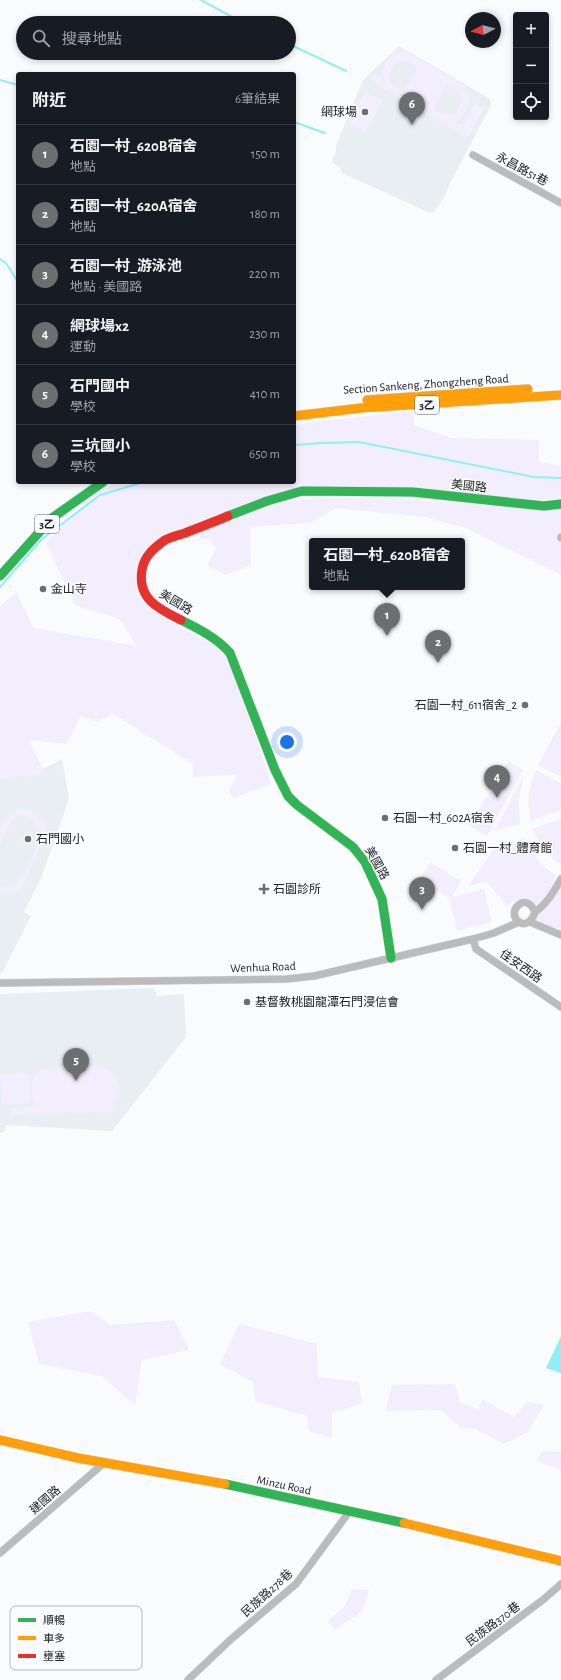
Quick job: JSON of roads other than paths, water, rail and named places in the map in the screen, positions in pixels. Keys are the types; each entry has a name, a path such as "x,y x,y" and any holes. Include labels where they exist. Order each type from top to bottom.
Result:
{"street":[{"name":"永昌路51巷","path":"473,155 561,203"},
{"name":"Section Sankeng, Zhongzheng Road","path":"296,407 501,390 561,388"},
{"name":"Section Sankeng, Zhongzheng Road","path":"296,416 361,408 561,395"},
{"name":"3乙","path":"0,567 66,496 86,484"},
{"name":"3乙","path":"0,576 52,518 100,484"},
{"name":"美國路","path":"391,958 382,899 364,862 353,847 288,796 275,770 230,653 223,645 200,630 165,612 149,600 142,589 140,581 143,564 148,554 166,540 267,501 302,491 412,492 544,506 561,504"},
{"path":"561,880 551,896 541,908 535,912 534,917 530,922 561,935"},
{"path":"519,922 515,917 514,911 516,906 522,903 528,903 532,906 535,912"},
{"name":"Wenhua Road","path":"0,983 287,979 314,976 474,939 494,933 519,922 530,922"},
{"name":"佳安西路","path":"474,939 476,949 561,1007"},
{"name":"Minzu Road","path":"0,1440 78,1458 215,1482 349,1512 389,1519 561,1560"},
{"name":"建國路","path":"0,1553 104,1463"},
{"name":"民族路278巷","path":"188,1680 229,1641 296,1584 349,1512"},
{"name":"民族路370巷","path":"436,1680 544,1599 561,1584"}],"water":[{"path":"561,1336 561,1373 546,1368"}],"waterway":[{"path":"201,0 230,16"},
{"path":"296,47 346,71"},
{"path":"0,80 16,84"},
{"path":"296,123 325,133"},
{"path":"0,259 6,263 16,279"},
{"path":"296,445 359,442 534,477 561,478"},
{"path":"0,587 42,539 100,495 137,484"}],"place":[{"name":"網球場","path":"365,112"},
{"name":"三坑國小","path":"412,125"},
{"name":"金山寺","path":"43,589"},
{"name":"石園一村_620B宿舍","path":"387,636"},
{"name":"石園一村_620A宿舍","path":"438,663"},
{"name":"石園一村_611宿舍_2","path":"525,705"},
{"name":"網球場x2","path":"497,798"},
{"name":"石園一村_602A宿舍","path":"385,818"},
{"name":"石門國小","path":"28,839"},
{"name":"石園一村_體育館","path":"455,848"},
{"name":"石園診所","path":"264,889"},
{"name":"石園一村_游泳池","path":"422,910"},
{"name":"基督教桃園龍潭石門浸信會","path":"247,1002"},
{"name":"石門國中","path":"76,1081"}]}
